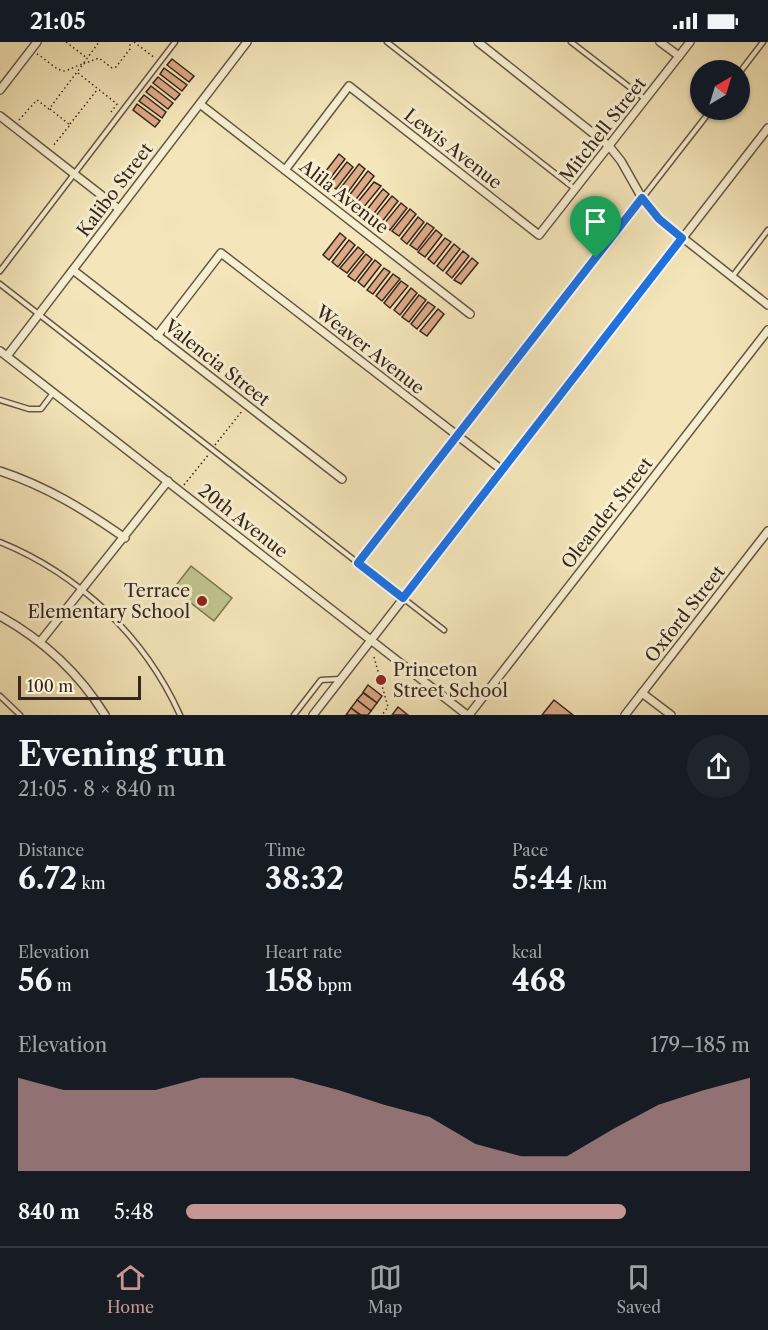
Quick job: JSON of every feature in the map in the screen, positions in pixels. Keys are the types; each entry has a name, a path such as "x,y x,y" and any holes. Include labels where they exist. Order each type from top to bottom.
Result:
{"street":[{"path":"0,90 36,42"},
{"name":"Kalibo Street","path":"7,356 248,42"},
{"path":"478,42 609,146 621,161 642,198 659,219 768,305"},
{"path":"660,42 679,56"},
{"name":"Mitchell Street","path":"539,235 690,42"},
{"name":"Lewis Avenue","path":"285,170 349,86 539,235"},
{"name":"Alila Avenue","path":"200,104 470,314"},
{"path":"0,116 119,209"},
{"path":"313,715 768,128"},
{"name":"Weaver Avenue","path":"157,336 221,253 502,470"},
{"name":"Valencia Street","path":"73,270 342,479"},
{"name":"Oleander Street","path":"468,715 768,330"},
{"name":"20th Avenue","path":"0,351 468,715"},
{"path":"0,471 61,495 125,538"},
{"path":"40,642 125,538 168,481"},
{"name":"Oxford Street","path":"625,715 768,531"},
{"path":"0,616 40,642 74,672 105,715"},
{"path":"642,693 671,715"}],"lane":[{"path":"0,272 175,42"},
{"path":"387,42 576,189"},
{"path":"571,42 645,99"},
{"path":"749,60 763,42"},
{"path":"358,563 703,120"},
{"path":"732,277 768,230"},
{"path":"0,284 444,630"},
{"path":"0,400 29,409 41,409 53,393"},
{"path":"0,542 54,569 83,589 118,623 137,646 167,689 180,715"},
{"path":"294,715 321,680 341,679"},
{"path":"0,696 20,715"}],"path":[{"path":"66,42 87,58"},
{"path":"49,109 99,42"},
{"path":"34,52 61,70 68,70 73,66 99,58 114,68 130,49 130,42"},
{"path":"134,42 160,62"},
{"path":"77,72 117,104 111,112"},
{"path":"53,146 98,89"},
{"path":"19,120 37,100 70,125"},
{"path":"374,657 388,707 382,715"}],"green space":[{"path":"191,566 232,598 214,621 173,589"}],"building":[{"path":"172,59 194,76 189,82 167,65"},
{"path":"164,68 187,85 182,91 160,74"},
{"path":"158,77 180,94 175,100 153,83"},
{"path":"151,86 173,103 168,109 146,92"},
{"path":"144,95 166,112 162,118 139,101"},
{"path":"137,104 160,121 155,127 133,110"},
{"path":"339,154 345,159 328,181 322,176"},
{"path":"347,162 353,167 336,189 330,184"},
{"path":"359,164 365,169 346,195 339,190"},
{"path":"368,171 374,176 354,202 348,197"},
{"path":"374,182 381,186 363,208 357,203"},
{"path":"383,189 389,194 372,216 366,211"},
{"path":"392,196 398,201 381,223 374,218"},
{"path":"401,203 407,208 390,230 383,225"},
{"path":"410,209 416,214 399,236 392,231"},
{"path":"418,217 424,222 407,244 401,239"},
{"path":"427,223 434,228 417,250 410,245"},
{"path":"436,230 442,235 425,257 418,252"},
{"path":"340,233 346,238 329,260 323,255"},
{"path":"445,238 451,242 434,264 428,259"},
{"path":"349,240 355,245 338,267 332,262"},
{"path":"454,244 460,249 443,271 437,266"},
{"path":"358,247 364,252 347,273 340,268"},
{"path":"463,251 469,256 452,278 446,273"},
{"path":"366,254 372,259 355,281 348,276"},
{"path":"472,258 478,263 461,284 454,280"},
{"path":"375,260 381,265 364,287 358,282"},
{"path":"384,268 390,272 373,294 367,290"},
{"path":"393,274 400,279 382,301 376,296"},
{"path":"401,281 408,286 390,308 384,303"},
{"path":"411,288 417,293 400,315 394,310"},
{"path":"419,295 426,300 409,322 402,317"},
{"path":"428,302 435,307 417,329 411,324"},
{"path":"438,309 444,314 427,336 420,331"},
{"path":"368,685 382,696 377,703 363,692"},
{"path":"363,693 377,703 371,711 357,700"},
{"path":"357,700 371,711 368,715 361,715 351,708"},
{"path":"554,700 573,715 542,715"},
{"path":"398,707 408,715 392,715"},
{"path":"351,708 360,715 346,715"}],"place":[{"name":"Terrace Elementary School","path":"202,601"},
{"name":"Princeton Street School","path":"381,680"}],"route":[{"path":"642,198 659,219 682,238 403,598 358,563 596,258 642,198"}]}
